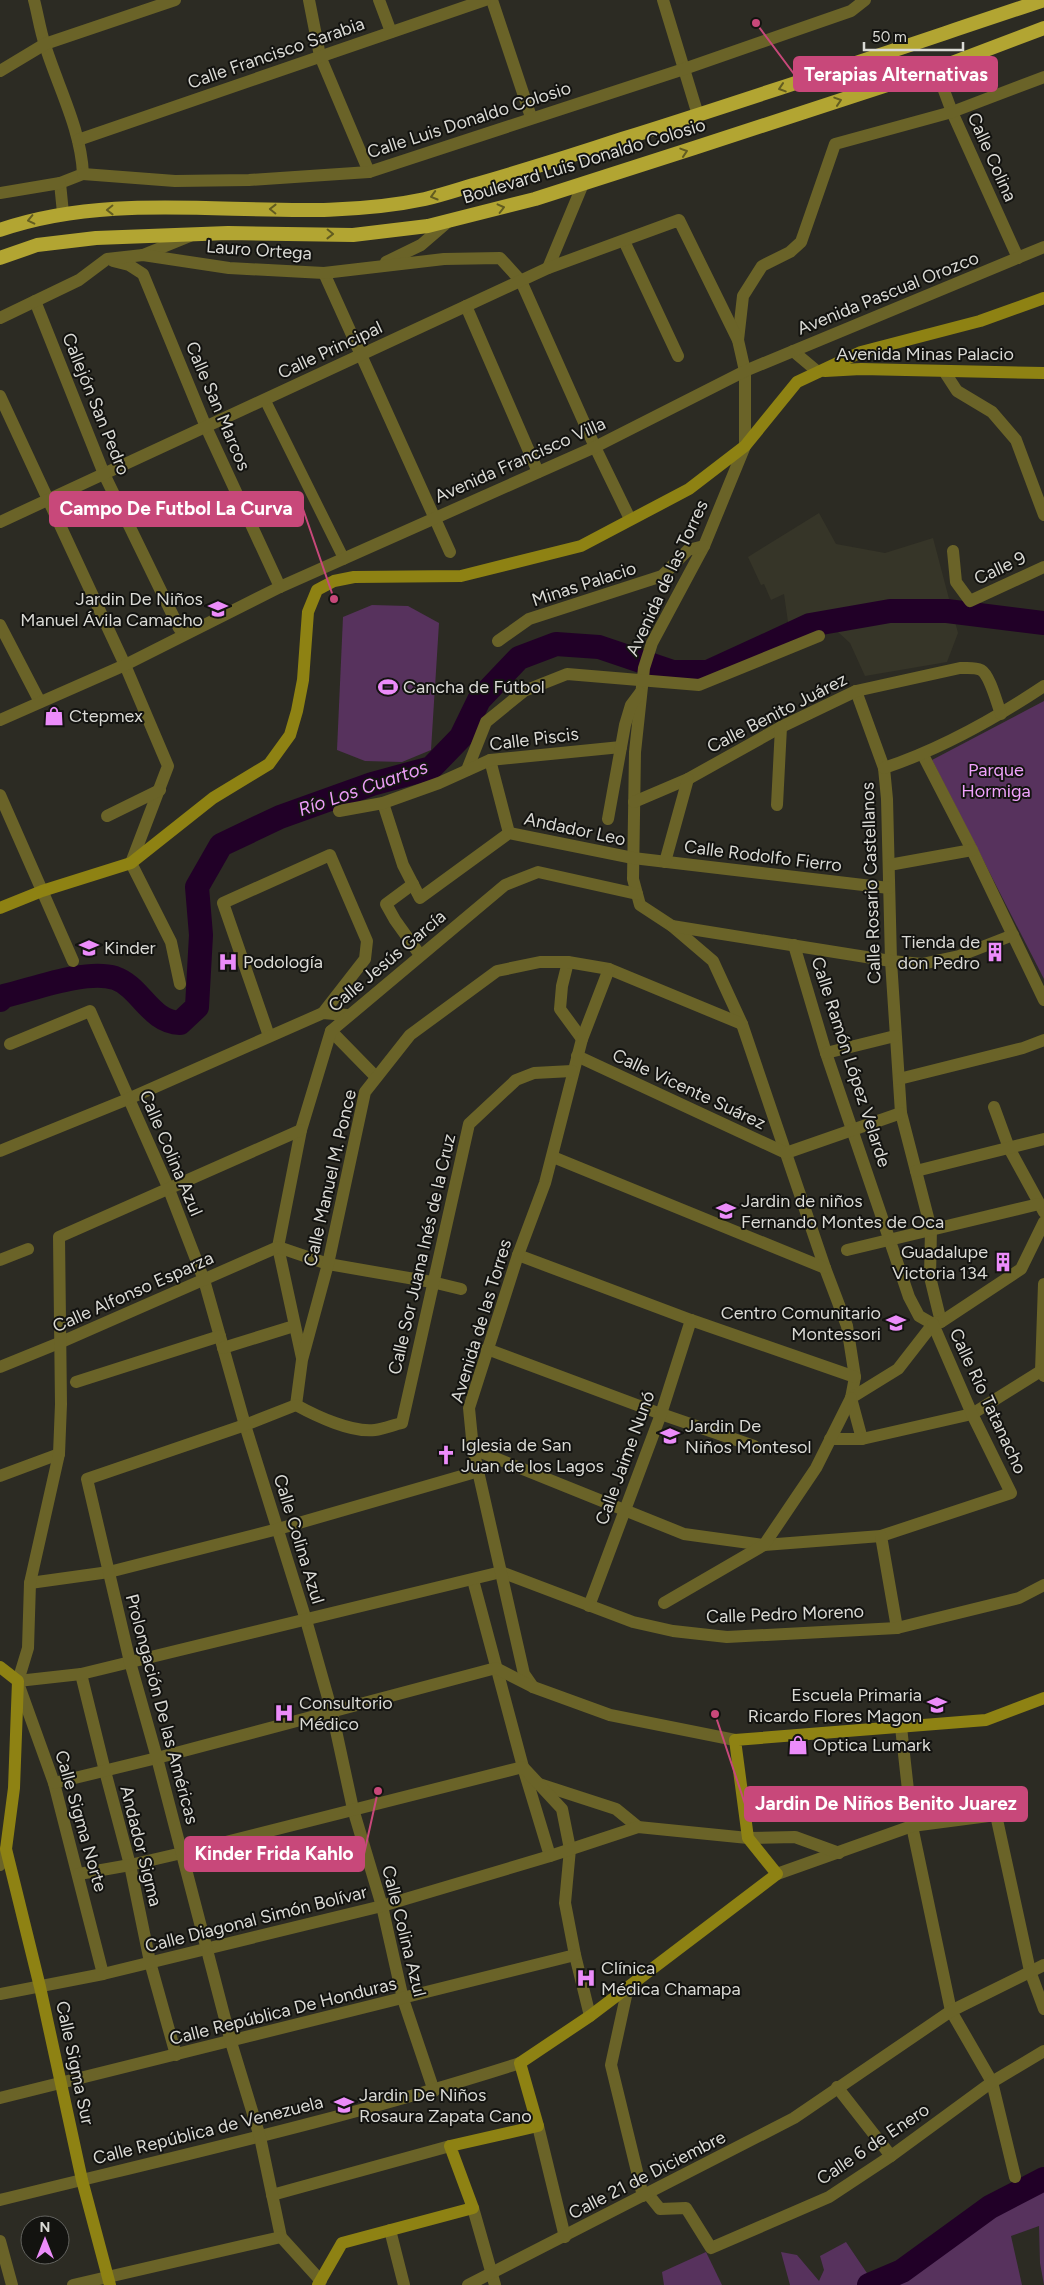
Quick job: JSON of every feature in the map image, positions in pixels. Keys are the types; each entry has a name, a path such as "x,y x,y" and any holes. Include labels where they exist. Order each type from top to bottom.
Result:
{"highway":[{"name":"Boulevard Luis Donaldo Colosio","path":"0,230 25,221 63,213 92,210 224,208 349,210 424,199 523,171 698,115 1044,0"},
{"name":"Boulevard Luis Donaldo Colosio","path":"0,258 37,245 96,238 195,234 353,235 428,226 535,199 583,184 936,69 1044,28"}],"main road":[{"path":"818,372 861,352 980,322 1044,298"},
{"name":"Avenida Minas Palacio","path":"317,590 334,581 354,577 461,576 581,546 689,489 746,446 797,382 818,372 861,369 1044,373"},
{"path":"0,908 42,891 131,864 213,798 269,764 290,735 303,680 308,612 317,590"},
{"path":"0,1667 18,1681 14,1788 6,1848"},
{"path":"777,1874 748,1838 736,1740 986,1720 1044,1698"},
{"name":"Calle Sigma Sur","path":"6,1848 40,1987 82,2180 109,2281"},
{"name":"Calle República de Venezuela","path":"520,2063 590,2016 777,1874"},
{"path":"320,2283 342,2243 473,2208 450,2146 538,2126 520,2063"}],"street":[{"path":"0,193 60,183 83,174 78,140 45,44 34,0"},
{"path":"0,71 45,44 175,0"},
{"path":"309,0 320,56 369,172"},
{"path":"379,0 390,32"},
{"name":"Calle Francisco Sarabia","path":"78,140 485,0"},
{"path":"492,0 531,117"},
{"path":"663,0 698,115"},
{"name":"Calle Luis Donaldo Colosio","path":"83,174 175,181 249,180 369,172 531,117 684,69 865,0"},
{"name":"Calle Colina","path":"936,69 952,112 1018,258"},
{"path":"738,340 743,296 762,266 790,252 801,242 835,144 952,112 1044,77"},
{"path":"60,183 63,213"},
{"path":"548,268 583,184"},
{"path":"377,267 421,245 450,220"},
{"name":"Calle Principal","path":"0,522 548,268 679,220 738,340"},
{"path":"143,255 195,234"},
{"path":"624,241 678,356"},
{"name":"Avenida Pascual Orozco","path":"745,371 1044,247"},
{"name":"Lauro Ortega","path":"0,318 78,280 107,259 143,255 229,268 324,272 444,259 500,258 521,281"},
{"name":"Calle San Marcos","path":"107,259 129,265 143,274 206,427 280,587"},
{"path":"324,272 450,552"},
{"path":"521,281 594,447 630,519"},
{"name":"Callejón San Pedro","path":"35,301 104,474 179,628"},
{"path":"466,306 538,472"},
{"name":"Avenida de las Torres","path":"637,894 633,879 636,728 643,674 652,643 704,546 746,446 745,371 738,340"},
{"path":"793,351 818,372"},
{"name":"Avenida Francisco Villa","path":"0,720 125,665 280,587 594,447 745,371"},
{"path":"944,371 957,391 992,412 1016,440 1044,514"},
{"path":"0,396 50,500 125,665 168,766 131,864 170,942 180,984"},
{"path":"265,400 344,559"},
{"name":"Minas Palacio","path":"498,640 529,620 662,576 688,550 704,546"},
{"name":"Calle 9","path":"953,551 956,582 970,601 1044,568"},
{"path":"308,575 317,590"},
{"path":"0,625 40,702"},
{"path":"466,770 486,722 524,691 567,674 643,674 699,685 819,636"},
{"name":"Calle Benito Juárez","path":"634,802 688,779 781,727 856,691 960,668 974,668 982,671 987,677 1001,714"},
{"path":"884,768 923,755 1001,714 1044,686"},
{"name":"Calle Rosario Castellanos","path":"856,691 884,768 887,799 891,961 901,1113 931,1229 930,1277 937,1323"},
{"path":"608,819 630,705 640,693"},
{"path":"777,805 781,727"},
{"name":"Calle Piscis","path":"339,811 384,803 439,783 490,760 621,747"},
{"path":"923,755 972,850 1044,1000"},
{"name":"Andador Leo","path":"490,760 509,833"},
{"path":"665,862 688,779"},
{"path":"107,816 160,790"},
{"path":"0,794 73,961"},
{"path":"384,803 403,865 413,884 386,904 394,920 420,955"},
{"name":"Andador Leo","path":"413,884 420,898 509,833 634,858"},
{"path":"889,865 972,850"},
{"path":"269,1036 223,902 330,855 367,941 364,959 323,1013"},
{"name":"Calle Rodolfo Fierro","path":"634,858 889,888"},
{"name":"Calle Jesús García","path":"302,1360 278,1247 301,1130 331,1031 506,884 538,872 637,894"},
{"path":"637,894 640,905 672,926 713,961 742,1024 824,1268 847,1326 855,1377 851,1398 816,1468 764,1545 664,1603"},
{"path":"672,926 891,961 922,964 959,956 1012,935"},
{"name":"Calle Ramón López Velarde","path":"794,945 826,1053 854,1128 909,1297 920,1316 937,1323"},
{"name":"Calle Manuel M. Ponce","path":"296,1405 302,1360 328,1264 365,1092 410,1035 497,971 540,962 568,962 609,970 742,1024"},
{"path":"568,962 562,986 560,1009 582,1039"},
{"name":"Avenida de las Torres","path":"532,1687 524,1674 473,1449 469,1408 518,1255 553,1157 572,1071 582,1039 609,970"},
{"name":"Calle Colina Azul","path":"10,1044 90,1010 168,1187 204,1280 245,1426 306,1620 332,1712 354,1809 382,1906 403,1999 434,2091"},
{"path":"0,1151 128,1099 323,1013 348,1015"},
{"path":"331,1031 376,1077"},
{"path":"826,1053 895,1036"},
{"path":"900,1079 1022,1048 1044,1040"},
{"name":"Calle Vicente Suárez","path":"577,1056 786,1153"},
{"name":"Calle Sor Juana Inés de la Cruz","path":"296,1405 315,1416 361,1429 375,1430 402,1423 432,1282 469,1124 516,1080 534,1073 572,1071"},
{"path":"847,1250 931,1229 1042,1208 1009,1148 994,1107"},
{"path":"786,1153 901,1113"},
{"path":"301,1130 60,1236 59,1343 61,1404 59,1454 30,1583 28,1648 18,1681 81,1674 501,1572"},
{"path":"916,1171 1044,1139"},
{"path":"553,1157 824,1268"},
{"path":"851,1398 898,1369 937,1323 1021,1269 1044,1222"},
{"path":"278,1247 328,1264 432,1282 461,1289"},
{"name":"Calle Alfonso Esparza","path":"0,1367 278,1247"},
{"path":"0,1260 28,1250"},
{"path":"518,1255 690,1320 855,1377"},
{"path":"830,1439 862,1439 972,1414 1043,1372 1044,1284"},
{"name":"Calle Jaime Nunó","path":"589,1606 661,1414 690,1320"},
{"name":"Calle Río Tatanacho","path":"881,1536 1011,1493 972,1414 937,1323"},
{"path":"76,1382 221,1342 294,1326"},
{"path":"487,1349 661,1414 754,1446"},
{"path":"851,1398 862,1439"},
{"path":"245,1426 296,1405"},
{"name":"Prolongación De las Américas","path":"245,1426 87,1480 130,1662 231,2042 260,2137 281,2237"},
{"path":"473,1449 684,1534 764,1545 881,1536 897,1628"},
{"path":"0,1476 59,1454"},
{"path":"30,1583 109,1572 278,1529 479,1471"},
{"name":"Calle Pedro Moreno","path":"501,1572 633,1622 673,1631 727,1637 897,1628 1019,1598 1044,1585"},
{"path":"473,1580 523,1767 550,1856"},
{"path":"54,1783 157,1758 496,1668 532,1687 610,1715 736,1740"},
{"name":"Andador Sigma","path":"81,1674 104,1771 130,1865 150,1962 176,2056"},
{"name":"Calle Sigma Norte","path":"18,1681 54,1783 79,1874 103,1974"},
{"path":"901,1727 912,1826 951,2011 992,2082 1015,2177"},
{"path":"523,1767 562,1809 570,1849 565,1903 574,1955 590,2016"},
{"path":"79,1874 182,1853 523,1767"},
{"path":"536,1783 616,1809 638,1828"},
{"path":"996,1815 1030,1971 1044,2009"},
{"path":"777,1874 912,1826 996,1815 1013,1815"},
{"name":"Calle Diagonal Simón Bolívar","path":"0,1994 103,1974 206,1947 382,1906 638,1828 748,1838 795,1837 838,1853"},
{"path":"0,1865 6,1848"},
{"name":"Calle República De Honduras","path":"0,2098 176,2056 574,1955"},
{"name":"Calle 21 de Diciembre","path":"468,2285 565,2237 794,2118 951,2011 1044,1965"},
{"path":"628,1987 611,2065 645,2195"},
{"name":"Calle 6 de Enero","path":"645,2195 660,2209 686,2208 711,2248 829,2197 891,2156 992,2082 1044,2051"},
{"name":"Calle República de Venezuela","path":"0,2200 260,2137 434,2091 520,2063"},
{"path":"837,2087 891,2156"},
{"path":"538,2126 565,2237"},
{"path":"272,2195 450,2146"},
{"path":"473,2208 495,2285"},
{"path":"390,2230 404,2285"},
{"path":"72,2285 109,2281 281,2237 320,2283"},
{"path":"0,2241 12,2285"}],"shaded area":[{"path":"819,513 836,544 885,553 933,538 958,633 947,662 865,676 850,643 827,622 789,629 784,594 771,600 764,584 761,585 748,557"}],"green space":[{"name":"Cancha de Fútbol","path":"372,605 408,606 439,623 431,750 402,762 365,761 337,750 343,617"},
{"name":"Parque Hormiga","path":"1044,701 1044,979 932,760"},
{"path":"1044,2186 1044,2285 1040,2263 1039,2226 1011,2236 1022,2285 887,2285 933,2257 998,2202"},
{"path":"846,2242 875,2285 790,2285 781,2252 797,2255 819,2281 824,2270 820,2256"},
{"path":"706,2252 722,2285 664,2285 662,2272"}],"waterway":[{"name":"Río Los Cuartos","path":"0,1000 4,996 60,981 90,976 103,976 124,982 161,1017 180,1023 197,1007 201,935 197,887 221,845 280,817 372,784 431,768 461,737 479,700 519,658 556,644 599,647 673,672 708,672 810,625 890,611 947,611 1044,623"},
{"path":"869,2285 902,2271 990,2207 1044,2179"}],"place":[{"name":"Terapias Alternativas","path":"756,23"},
{"name":"Campo De Futbol La Curva","path":"334,599"},
{"name":"Jardin De Niños Manuel Ávila Camacho","path":"218,609"},
{"name":"Cancha de Fútbol","path":"388,687"},
{"name":"Ctepmex","path":"54,716"},
{"name":"Kinder","path":"89,948"},
{"name":"Tienda de don Pedro","path":"995,952"},
{"name":"Podología","path":"228,962"},
{"name":"Jardin de niños Fernando Montes de Oca","path":"726,1211"},
{"name":"Guadalupe Victoria 134","path":"1003,1262"},
{"name":"Centro Comunitario Montessori","path":"896,1323"},
{"name":"Jardin De Niños Montesol","path":"670,1436"},
{"name":"Iglesia de San Juan de los Lagos","path":"446,1455"},
{"name":"Escuela Primaria Ricardo Flores Magon","path":"937,1705"},
{"name":"Consultorio Médico","path":"284,1713"},
{"name":"Jardin De Niños Benito Juarez","path":"715,1714"},
{"name":"Optica Lumark","path":"798,1745"},
{"name":"Kinder Frida Kahlo","path":"378,1791"},
{"name":"Clínica Médica Chamapa","path":"586,1978"},
{"name":"Jardin De Niños Rosaura Zapata Cano","path":"344,2105"}]}
